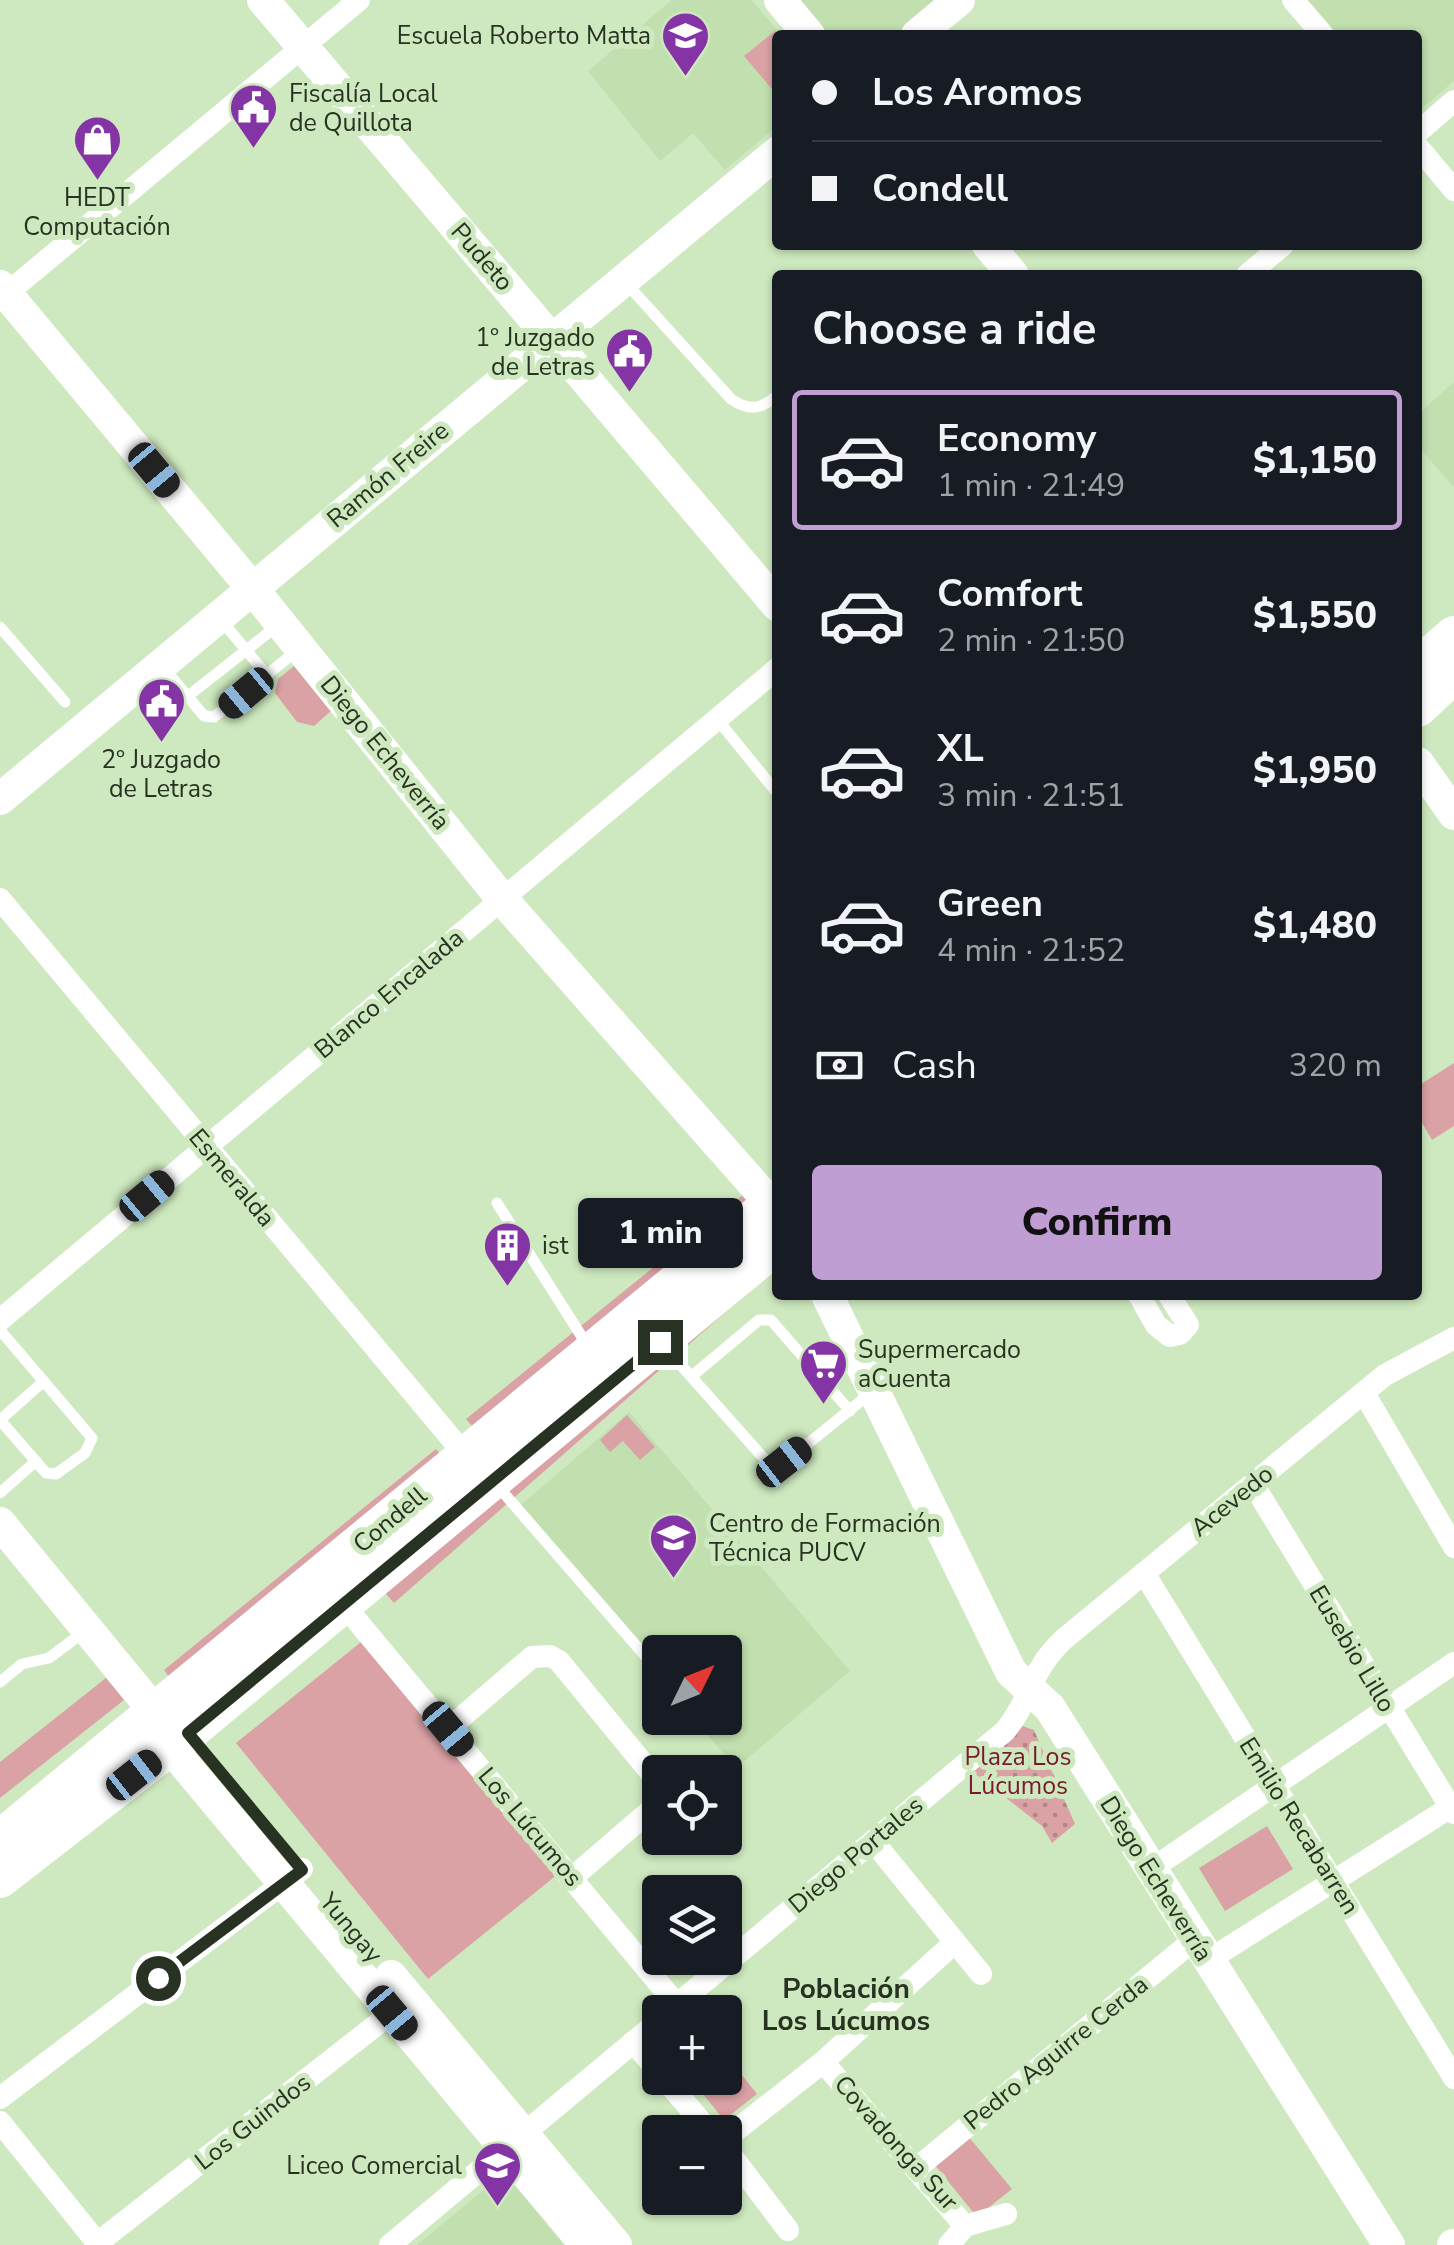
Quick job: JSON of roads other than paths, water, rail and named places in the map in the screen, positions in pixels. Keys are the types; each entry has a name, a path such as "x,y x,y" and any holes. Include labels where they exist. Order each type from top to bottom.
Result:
{"main road":[{"path":"1422,663 1454,635"},
{"path":"1422,704 1454,674"},
{"name":"Condell","path":"0,1838 171,1731 344,1604 591,1352 772,1207"},
{"name":"Condell","path":"0,1879 479,1468 660,1342 772,1249"}],"street":[{"name":"Pudeto","path":"263,0 772,599"},
{"path":"2,293 359,0"},
{"path":"780,0 805,30"},
{"path":"923,30 959,0"},
{"path":"1294,0 1319,30"},
{"path":"1422,129 1454,101"},
{"path":"1422,152 1454,190"},
{"name":"Ramón Freire","path":"0,799 772,157"},
{"path":"992,250 1009,270"},
{"path":"1253,270 1277,250"},
{"name":"Diego Echeverría","path":"2,293 252,588 502,899 772,1202"},
{"name":"Blanco Encalada","path":"0,1320 772,673"},
{"path":"1422,769 1454,814"},
{"name":"Esmeralda","path":"0,900 479,1468"},
{"name":"Diego Echeverría","path":"830,1300 1007,1663 1050,1708 1388,2245"},
{"path":"1142,1300 1156,1325 1170,1336 1180,1334 1188,1325 1172,1300"},
{"name":"Acevedo","path":"1028,1686 1050,1653 1364,1392 1411,1358 1454,1338"},
{"path":"1364,1392 1454,1547"},
{"name":"Eusebio Lillo","path":"1253,1484 1386,1707 1453,1809"},
{"name":"Yungay","path":"4,1537 87,1629 515,2141 616,2245"},
{"name":"Emilio Recabarren","path":"1144,1574 1454,2078"},
{"name":"Los Lúcumos","path":"344,1604 572,1878 657,1995"},
{"path":"448,1729 532,1658 550,1656 559,1660 642,1762"},
{"path":"1150,1870 1454,1663"},
{"name":"Diego Portales","path":"689,1995 1005,1730 1020,1710 1028,1686"},
{"name":"Pedro Aguirre Cerda","path":"918,2167 1201,1950 1334,1882 1453,1809"},
{"path":"572,1878 642,1818"},
{"path":"873,1841 981,1974"},
{"path":"0,2098 293,1876"},
{"path":"742,2129 823,2062 953,1944"},
{"name":"Los Guindos","path":"97,2244 401,2006"},
{"name":"Diego Portales","path":"390,2245 642,2034"},
{"path":"633,2042 642,2052"},
{"name":"Covadonga Sur","path":"823,2062 918,2167 965,2226"},
{"path":"679,2095 696,2115"},
{"path":"0,2122 97,2244"},
{"name":"Yungay","path":"515,2141 586,2245"},
{"path":"742,2166 788,2230"},
{"path":"949,2245 965,2226 1006,2214"}],"lane":[{"path":"623,280 731,400 747,408 759,408 772,399"},
{"path":"218,616 267,675"},
{"path":"0,627 65,702"},
{"path":"188,696 246,650 290,636"},
{"path":"161,664 204,716 214,717 267,675 290,636"},
{"path":"717,719 772,787"},
{"path":"497,1203 591,1352"},
{"path":"692,1376 765,1318 774,1322 850,1410"},
{"path":"0,1330 44,1380 92,1441 85,1454 56,1474 46,1473 0,1420 44,1380"},
{"path":"660,1342 768,1463 784,1462 875,1390"},
{"path":"0,1493 36,1461"},
{"path":"479,1468 642,1653"},
{"path":"0,1682 22,1664 49,1658 87,1629"}],"place":[{"name":"Escuela Roberto Matta","path":"686,78"},
{"name":"Fiscalía Local de Quillota","path":"254,150"},
{"name":"HEDT Computación","path":"97,182"},
{"name":"1º Juzgado de Letras","path":"630,394"},
{"name":"2º Juzgado de Letras","path":"161,744"},
{"name":"ist","path":"507,1288"},
{"name":"Supermercado aCuenta","path":"823,1406"},
{"name":"Centro de Formación Técnica PUCV","path":"674,1580"},
{"name":"Liceo Comercial","path":"497,2208"}],"district":[{"name":"Población Los Lúcumos","path":"846,2005"}],"park label":[{"name":"Plaza Los Lúcumos","path":"1018,1772"}]}
